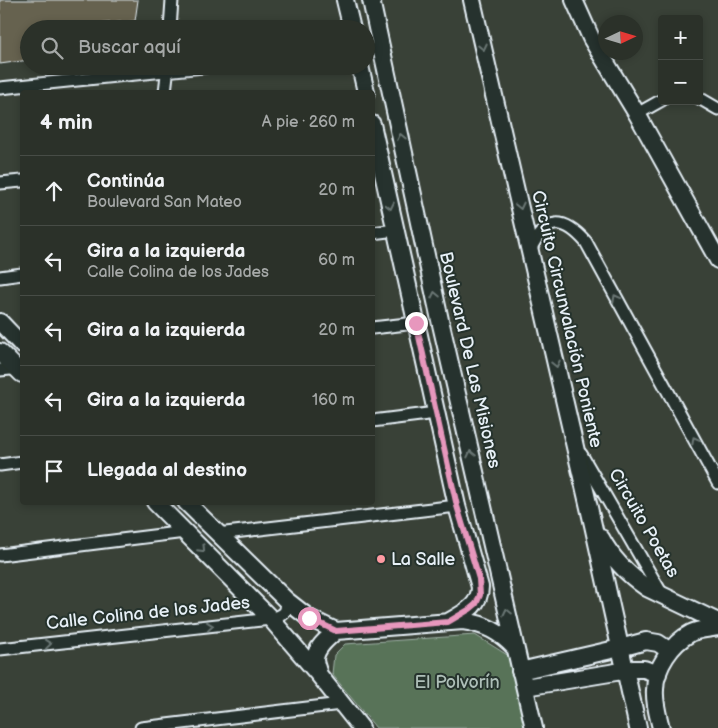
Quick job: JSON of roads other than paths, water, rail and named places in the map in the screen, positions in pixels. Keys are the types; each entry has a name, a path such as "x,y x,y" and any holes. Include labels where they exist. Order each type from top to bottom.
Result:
{"main road":[{"path":"345,0 350,20"},
{"name":"Boulevard De Las Misiones","path":"371,0 372,20"},
{"name":"Circuito Circunvalación Poniente","path":"472,0 575,444 638,728"},
{"path":"574,0 591,38 638,114 718,260"},
{"name":"Boulevard De Las Misiones","path":"375,53 440,320 534,728"},
{"path":"362,75 366,90"},
{"path":"375,138 457,506 479,579 480,595 476,604 448,622"},
{"path":"0,322 20,342"},
{"path":"0,352 20,369"},
{"path":"158,505 271,619 361,728"},
{"path":"189,505 286,600 309,618 336,631 463,621 485,626 504,637 515,648"},
{"name":"Circuito Poetas","path":"593,525 609,553 637,581 663,596 718,622"},
{"path":"661,728 655,702 655,688 658,674 664,661 678,641 693,632 718,628"},
{"path":"319,675 315,660 318,652 322,645 336,631"},
{"path":"520,670 646,641 658,642 670,651"},
{"path":"525,687 626,670 644,669 658,674"}],"street":[{"path":"171,20 172,0"},
{"path":"0,88 115,75"},
{"path":"166,90 167,75"},
{"path":"703,100 718,109"},
{"path":"638,114 658,102"},
{"path":"0,183 20,180"},
{"path":"530,250 542,229 554,224 563,224 574,229 586,242 718,483"},
{"path":"375,233 396,230"},
{"path":"0,277 20,274"},
{"path":"375,328 416,323"},
{"path":"0,370 20,370"},
{"path":"375,421 436,413"},
{"name":"Circuito Poetas","path":"575,444 663,596"},
{"path":"0,465 20,462"},
{"path":"217,534 457,506"},
{"path":"0,555 185,532"},
{"name":"Calle Colina de los Jades","path":"0,649 271,619 285,613 287,608 286,600"},
{"path":"141,728 342,704"}],"place":[{"name":"La Salle","path":"381,559"}],"park label":[{"name":"El Polvorín","path":"457,682"}]}
